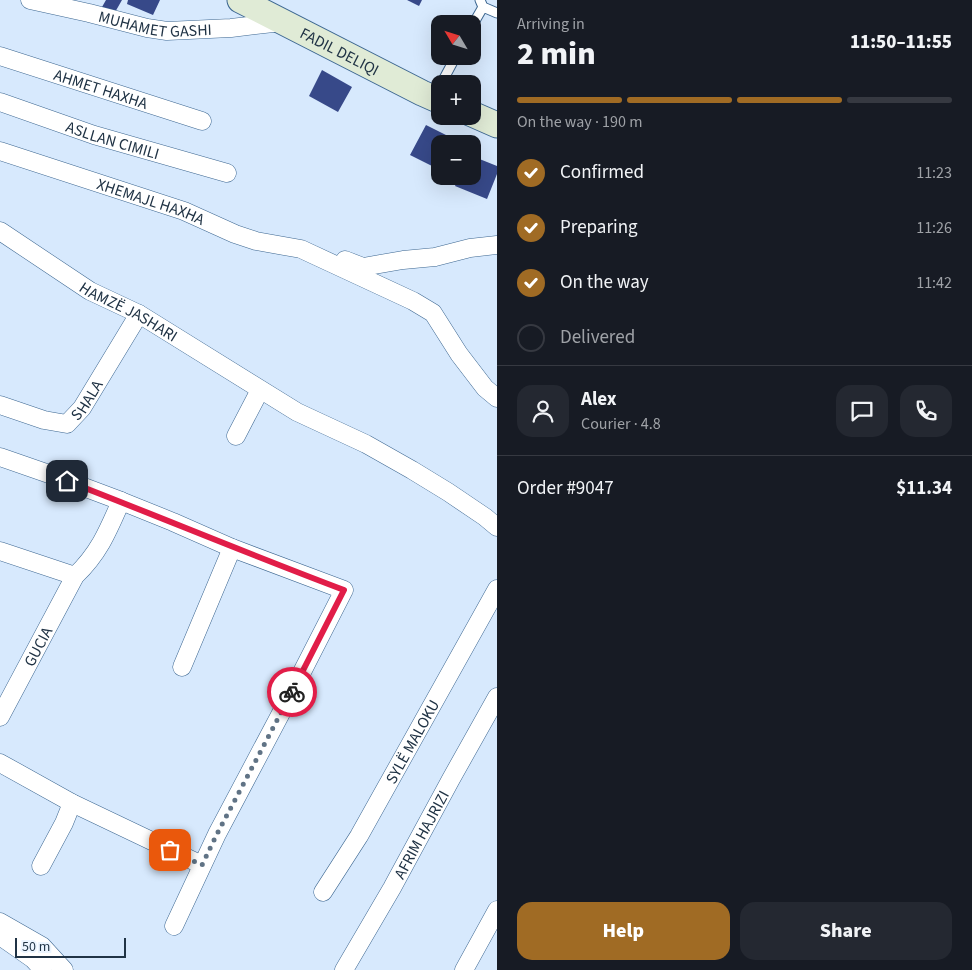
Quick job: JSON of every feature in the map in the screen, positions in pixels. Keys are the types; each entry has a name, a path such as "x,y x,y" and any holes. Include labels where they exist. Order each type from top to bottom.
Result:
{"street":[{"name":"MUHAMET GASHI","path":"30,0 167,31 231,28 282,22"},
{"name":"FADIL DELIQI","path":"240,0 282,22 431,89"},
{"name":"AHMET HAXHA","path":"0,56 202,121"},
{"name":"ASLLAN CIMILI","path":"0,102 94,135 227,173"},
{"path":"481,118 497,125"},
{"name":"XHEMAJL HAXHA","path":"0,151 184,211 256,241 329,255 364,267 402,260 435,257 470,248 497,245"},
{"name":"HAMZË JASHARI","path":"0,231 90,291 139,314 297,412 366,444 448,492 497,527"},
{"name":"XHEMAJL HAXHA","path":"301,249 429,309 484,388 497,398"},
{"name":"SHALA","path":"0,405 44,420 67,424 82,408 139,314"},
{"path":"236,436 260,390"},
{"path":"0,457 49,474 173,522 232,548 344,590 217,834 174,926"},
{"name":"GUCIA","path":"0,717 75,576 92,558 105,538 121,502"},
{"path":"182,667 232,548"},
{"path":"0,551 75,576"},
{"name":"SYLË MALOKU","path":"323,892 359,836 497,589"},
{"name":"AFRIM HAJRIZI","path":"344,970 392,888 497,697"},
{"path":"0,763 72,803 202,865"},
{"path":"41,866 64,823 72,803"},
{"path":"464,970 497,910"},
{"path":"0,922 42,946 64,970"},
{"path":"0,936 33,959 43,970"}],"lane":[{"path":"481,4 497,13"}],"building":[{"path":"106,0 122,0 114,14 102,7"},
{"path":"128,0 160,0 153,15 127,4"},
{"path":"407,0 422,0 419,6"},
{"path":"322,70 352,87 338,112 309,96"},
{"path":"426,125 446,135 431,135 431,166 410,155"},
{"path":"481,160 497,166 497,174 487,199 455,186 481,185"}],"way so far":[{"path":"170,850 202,865 292,692"}],"route":[{"path":"67,481 173,522 232,548 344,590 292,692"}]}
